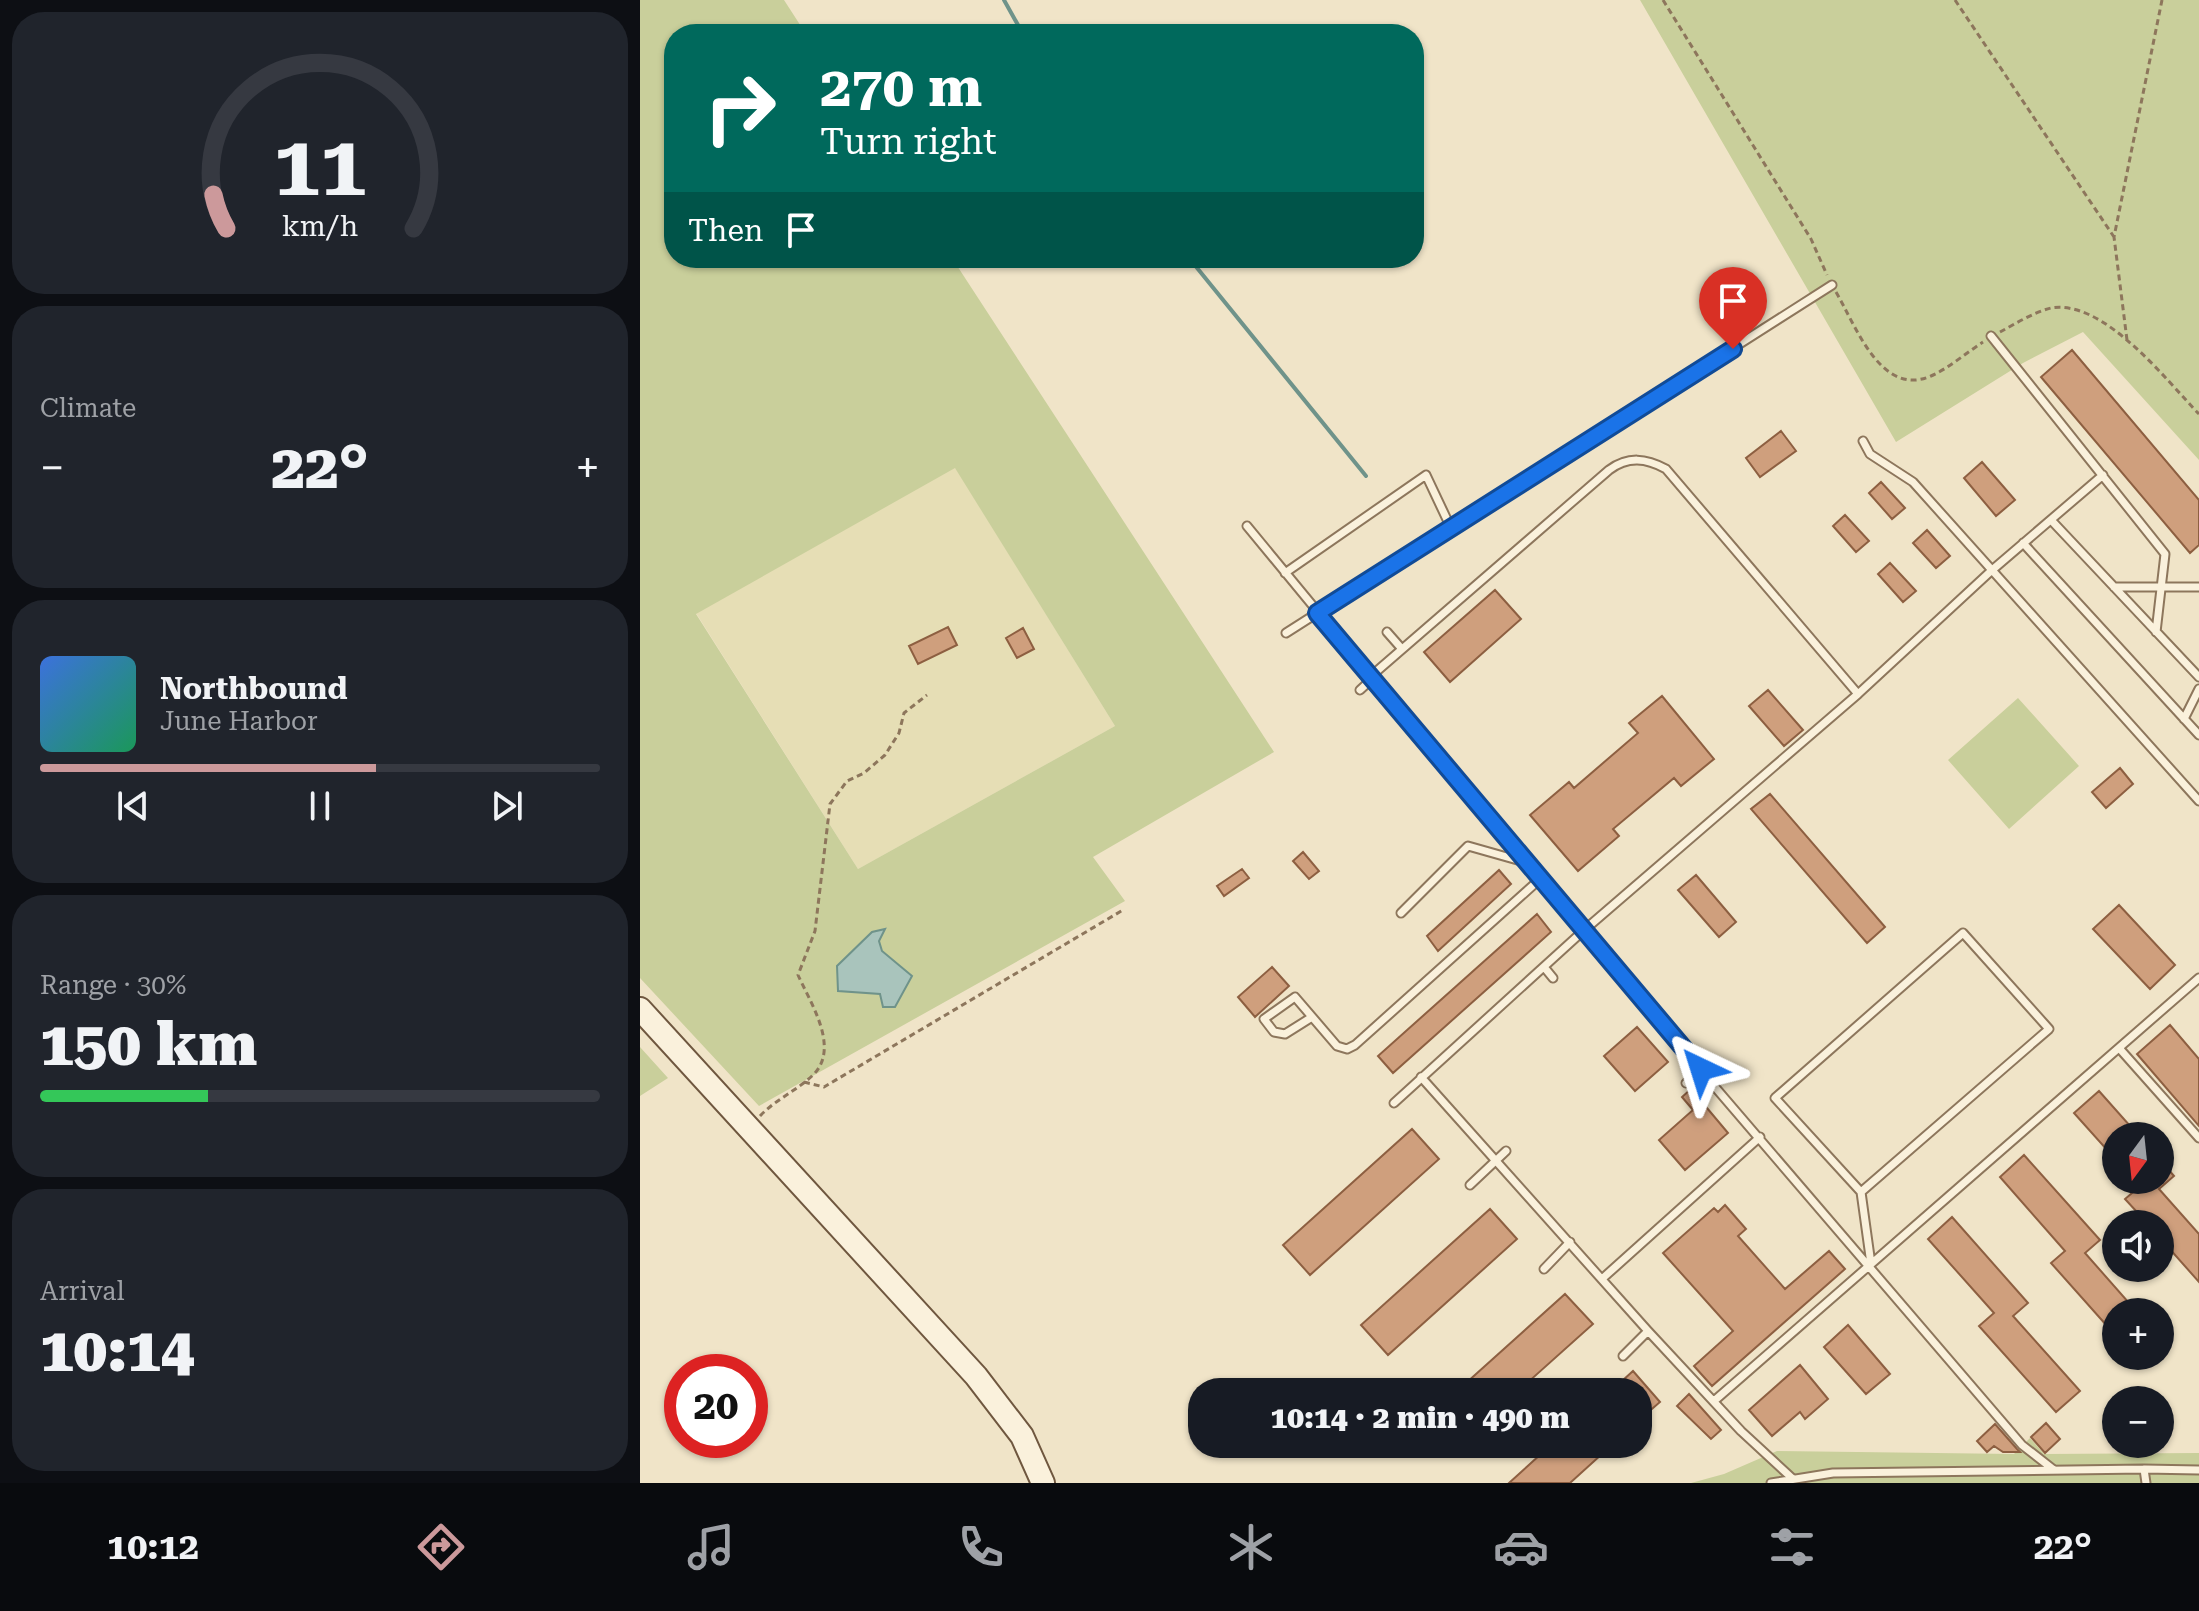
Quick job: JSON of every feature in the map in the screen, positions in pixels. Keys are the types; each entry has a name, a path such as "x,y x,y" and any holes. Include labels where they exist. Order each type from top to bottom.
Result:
{"street":[{"path":"640,1009 976,1376 1022,1436 1043,1483"}],"lane":[{"path":"1286,633 1832,285"},
{"path":"1991,336 2165,554 2156,632"},
{"path":"1863,441 1878,460 1913,482 2199,801"},
{"path":"1360,690 1402,649 1609,470 1619,462 1644,460 1666,469 1858,694"},
{"path":"1285,573 1426,475 1451,528"},
{"path":"1394,1103 1582,932 1858,694 1991,571 2103,475"},
{"path":"2051,520 2199,677"},
{"path":"1247,526 1582,932 2022,1445 2054,1470"},
{"path":"2023,543 2199,735"},
{"path":"2114,587 2199,587"},
{"path":"1387,632 1402,649"},
{"path":"2184,719 2199,689"},
{"path":"1401,913 1468,846 1524,862"},
{"path":"1312,1017 1285,1034 1274,1032 1264,1019 1295,997 1337,1046 1347,1049 1355,1045 1539,880"},
{"path":"1861,1192 2049,1029 1963,933 1775,1098 1861,1192 1871,1266"},
{"path":"1544,967 1553,978"},
{"path":"1714,1401 2199,978"},
{"path":"2119,1048 2199,1138"},
{"path":"1686,1083 1701,1069"},
{"path":"1421,1077 1648,1331 1793,1479"},
{"path":"1603,1278 1760,1137"},
{"path":"1470,1185 1506,1151"},
{"path":"1544,1269 1570,1242"},
{"path":"1623,1356 1648,1331"},
{"path":"2144,1469 2146,1483"},
{"path":"1771,1483 1833,1473 2199,1470"}],"path":[{"path":"1663,0 1811,239 1832,285 1873,357 1894,377 1908,381 1934,375 1991,336 2048,309 2059,308 2083,312 2127,340 2199,414"},
{"path":"1955,0 2114,237"},
{"path":"2127,340 2114,237 2162,0"},
{"path":"749,1127 771,1104 815,1073 821,1061 823,1029 798,975 817,919 830,804 847,781 864,773 885,755 899,733 904,713 927,695"},
{"path":"803,1082 824,1087 1123,910"}],"shaded area":[{"path":"955,467 1115,726 858,869 696,613"}],"green space":[{"path":"640,0 784,0 800,24 664,24 664,268 959,268 1274,752 1093,857 1125,901 759,1106 640,978","holes":["955,468 1115,726 858,869 696,614"]},
{"path":"1640,0 2199,0 2199,460 2083,332 2023,363 1896,442"},
{"path":"2018,698 2079,766 2009,829 1948,760"},
{"path":"640,1047 668,1078 640,1096"},
{"path":"2030,1438 2044,1454 2174,1458 2174,1453 2199,1453 2199,1483 1691,1483 1724,1474 1777,1451 2014,1454"}],"water":[{"path":"885,929 879,941 882,951 912,976 895,1007 883,1007 880,994 838,991 837,966 872,932"}],"building":[{"path":"2072,350 2199,500 2199,545 2190,553 2041,377"},
{"path":"1781,431 1796,451 1760,477 1746,458"},
{"path":"1982,462 2015,500 1996,516 1964,478"},
{"path":"1881,482 1905,508 1892,519 1869,493"},
{"path":"1845,515 1869,541 1856,552 1833,526"},
{"path":"1927,530 1950,556 1936,568 1913,543"},
{"path":"1890,563 1916,591 1903,602 1878,574"},
{"path":"1495,590 1521,619 1450,682 1424,652"},
{"path":"948,627 957,645 918,664 909,646"},
{"path":"1023,628 1034,649 1017,658 1006,638"},
{"path":"1768,690 1803,730 1784,746 1749,706"},
{"path":"1662,696 1714,759 1681,786 1674,778 1613,829 1619,836 1578,871 1530,815 1569,782 1574,788 1638,733 1629,723"},
{"path":"2120,768 2133,784 2106,808 2092,792"},
{"path":"1770,794 1885,927 1867,943 1751,809"},
{"path":"1303,852 1319,871 1309,879 1293,861"},
{"path":"1242,869 1249,878 1224,896 1217,886"},
{"path":"1499,870 1511,884 1438,951 1427,936"},
{"path":"1696,875 1736,922 1719,937 1678,890"},
{"path":"2119,905 2175,965 2150,989 2093,929"},
{"path":"1537,914 1551,932 1393,1073 1378,1056"},
{"path":"1272,967 1289,986 1255,1017 1238,997"},
{"path":"2170,1025 2199,1059 2199,1126 2137,1054"},
{"path":"1637,1027 1668,1062 1635,1091 1604,1056"},
{"path":"1691,1089 1728,1133 1685,1170 1659,1140 1693,1110 1682,1097"},
{"path":"2099,1091 2127,1122 2102,1122 2102,1144 2074,1113"},
{"path":"1412,1129 1439,1159 1310,1275 1283,1245"},
{"path":"2024,1155 2100,1240 2085,1253 2102,1272 2102,1282 2111,1282 2125,1298 2102,1298 2102,1320 2051,1263 2065,1251 2000,1177"},
{"path":"2131,1194 2163,1194 2199,1234 2199,1282 2174,1254 2174,1210 2135,1210 2125,1199"},
{"path":"1725,1205 1746,1229 1738,1236 1785,1289 1829,1251 1845,1269 1712,1386 1694,1366 1733,1331 1663,1253 1714,1208 1718,1212"},
{"path":"1490,1209 1517,1239 1388,1355 1361,1325"},
{"path":"1952,1217 2028,1303 2013,1316 2080,1391 2056,1412 1979,1326 1994,1313 1928,1239"},
{"path":"1565,1294 1593,1324 1533,1378 1472,1378"},
{"path":"1848,1325 1890,1374 1866,1394 1824,1347"},
{"path":"1800,1365 1828,1399 1805,1419 1800,1412 1772,1436 1749,1410"},
{"path":"1633,1371 1639,1378 1625,1378"},
{"path":"1652,1393 1660,1402 1652,1409"},
{"path":"1689,1394 1721,1430 1711,1439 1677,1406"},
{"path":"2046,1423 2060,1439 2045,1453 2031,1437"},
{"path":"1995,1424 2020,1452 2003,1452 1994,1446 1987,1452 1977,1441"},
{"path":"1537,1458 1598,1458 1570,1483 1509,1483"}],"waterway":[{"path":"1004,0 1017,24"},
{"path":"1197,268 1366,476"}],"route":[{"path":"1701,1069 1582,932 1317,613 1733,349"}]}
